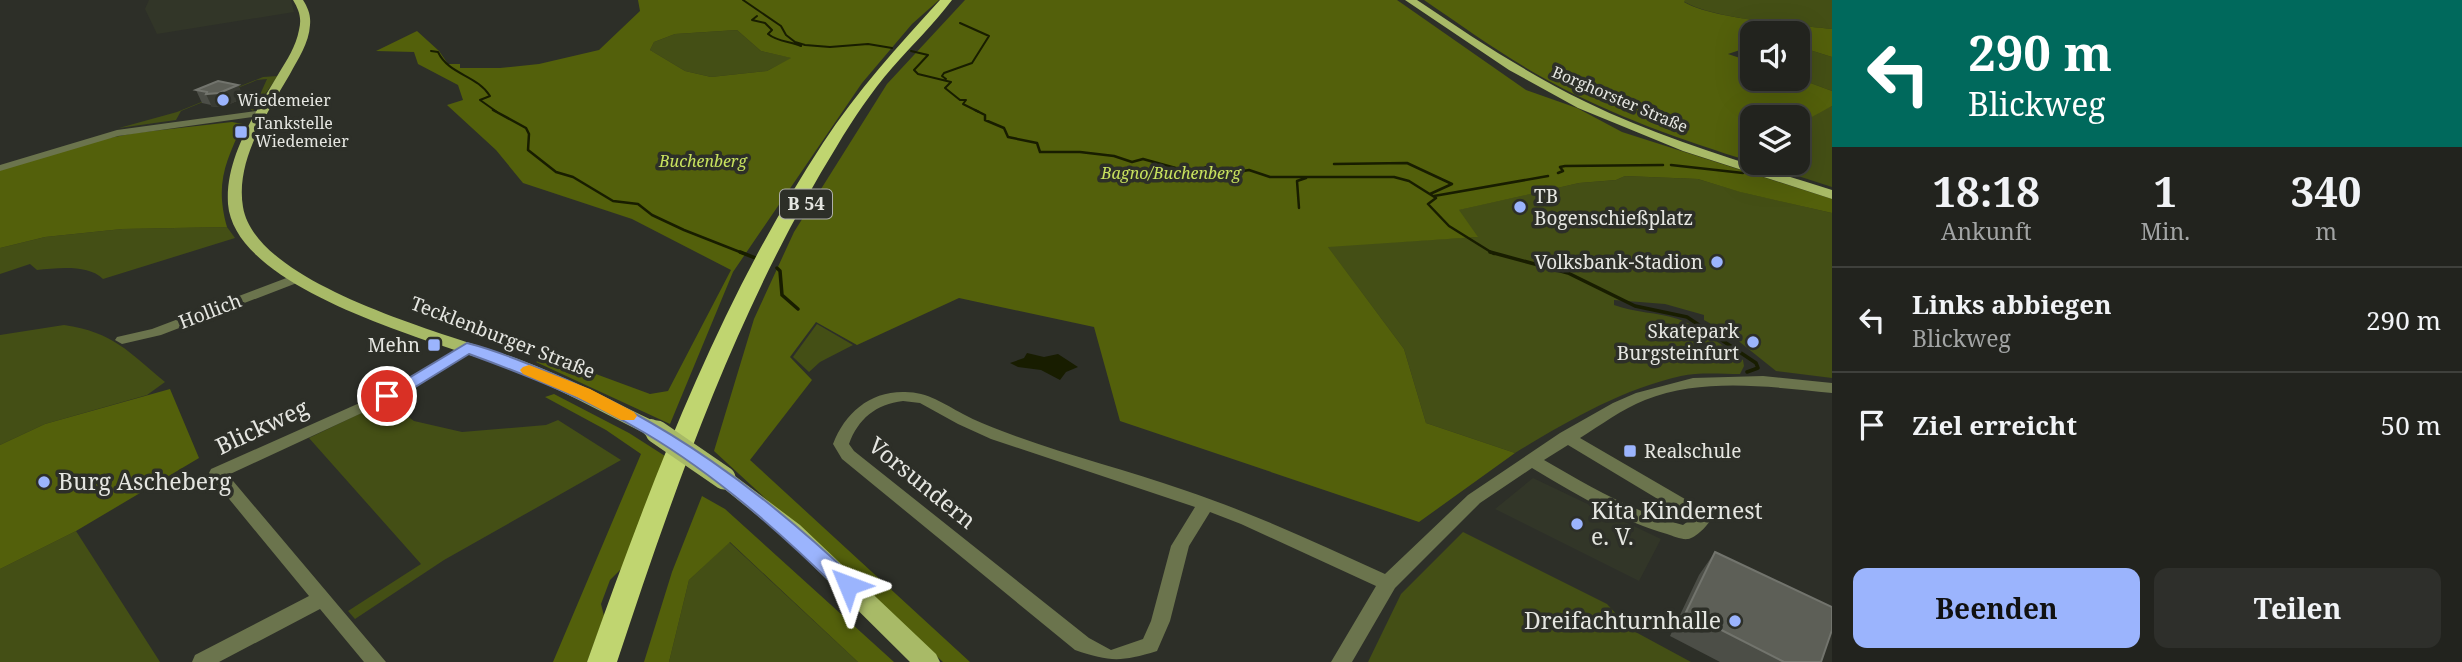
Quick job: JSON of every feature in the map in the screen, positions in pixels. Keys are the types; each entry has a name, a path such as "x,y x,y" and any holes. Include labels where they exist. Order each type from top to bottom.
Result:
{"highway":[{"name":"B 54","path":"602,662 650,521 747,289 817,167 872,83 946,0"},
{"name":"B 54","path":"617,662 663,522 759,290 826,167 878,83 953,0"}],"main road":[{"name":"Tecklenburger Straße","path":"298,0 304,15 303,33 296,54 244,150 233,187 237,217 248,236 266,255 297,278 376,314 583,393 651,428 724,478 792,531 927,662"},
{"name":"Borghorster Straße","path":"1410,0 1514,69 1592,109 1701,152 1832,195"}],"street":[{"path":"0,168 86,140 143,129 262,116"},
{"name":"Hollich","path":"122,340 156,332 297,278"},
{"name":"Blickweg","path":"376,662 217,473 387,396 467,348"},
{"path":"1341,662 1388,583 1474,499 1566,437 1618,407 1666,388 1728,381 1832,388"},
{"name":"Vorsundern","path":"1206,504 1180,546 1160,627 1150,645 1110,659 1082,644 848,455 841,444 850,421 863,410 891,398 913,396 929,400 955,416 997,435 1206,504 1247,519 1388,583"},
{"path":"1532,460 1633,514 1665,528 1686,533 1703,518 1566,437"},
{"path":"202,661 321,599"}],"shaded area":[{"path":"149,0 291,0 294,12 157,34 145,9"},
{"path":"1027,353 1044,357 1058,354 1078,367 1066,372 1060,380 1041,370 1018,367 1010,363 1024,358"},
{"name":"Kita Kindernest e. V.","path":"1533,478 1661,539 1639,581 1495,509"}],"green space":[{"name":"Buchenberg","path":"638,0 939,0 912,24 862,83 733,272 670,424 536,362 547,356 650,394 668,391 731,270 632,219 523,183 496,150 447,105 463,100 458,85 418,64 414,52 376,51 417,31 439,51 448,64 460,64 460,68 539,64 599,50 640,11","holes":["737,30 761,51 791,58 767,71 711,77 685,71 650,50 654,42 675,34"]},
{"name":"Bagno/Buchenberg","path":"965,0 1397,0 1526,90 1577,108 1622,132 1740,170 1740,175 1757,175 1832,199 1832,213 1740,192 1698,179 1625,176 1616,180 1579,183 1459,210 1478,237 1328,247 1404,349 1426,423 1515,453 1419,522 1120,421 1094,327 959,298 857,345 816,322 790,357 812,380 750,460 970,662 943,662 714,451 754,319 794,232 887,84"},
{"path":"1424,0 1685,0 1684,2 1697,8 1714,13 1763,21 1740,21 1740,50 1728,54 1740,58 1740,91 1810,91 1810,83 1832,91 1832,106 1810,118 1810,105 1740,105 1740,158 1648,126 1573,94 1485,42"},
{"path":"1832,0 1832,29 1810,27 1810,21 1762,21 1733,17 1683,1"},
{"path":"1810,27 1832,29 1832,57 1810,50"},
{"path":"737,30 761,51 792,58 767,71 711,77 685,71 650,50 654,42 675,34"},
{"path":"1810,50 1832,57 1832,91 1810,83"},
{"path":"278,76 253,111 250,109 254,108 267,79 257,80 181,111 176,120 119,128 177,112 263,77"},
{"path":"1832,106 1832,187 1795,175 1810,175 1810,116"},
{"path":"232,122 243,124 231,150 222,186 227,227 122,229 45,237 0,248 0,170 94,141 135,133"},
{"path":"1625,176 1698,179 1832,213 1832,378 1776,371 1731,335 1704,320 1704,315 1665,304 1614,300 1614,305 1678,319 1695,327 1743,360 1744,366 1740,374 1688,375 1637,389 1574,418 1515,453 1426,423 1404,349 1327,246 1477,237 1458,210 1579,183 1616,180"},
{"path":"227,227 235,238 103,279 81,269 37,270 30,264 0,274 0,248 45,237 122,229"},
{"path":"817,324 853,345 820,362 809,372 793,357"},
{"path":"64,325 108,338 165,382 147,395 45,424 0,445 0,335"},
{"path":"170,389 199,458 76,531 0,569 0,445 45,424"},
{"path":"554,394 629,433 665,456 622,568 610,580 601,604 604,616 587,662 553,662 641,454 606,430 545,397"},
{"path":"386,401 414,421 462,432 546,425 558,420 621,460 444,560 355,619 348,611 421,564 309,438"},
{"path":"702,496 725,509 894,662 858,662 730,542 689,580 669,662 644,662 672,572"},
{"path":"76,531 160,662 0,662 0,569"},
{"path":"1463,532 1607,604 1630,629 1691,662 1368,662 1401,594"},
{"path":"729,542 858,662 669,662 689,580"}],"building":[{"path":"218,81 238,85 219,93 206,94 207,92 196,90"},
{"path":"1715,552 1832,607 1832,630 1821,662 1784,662 1686,612"}],"waterway":[{"path":"743,0 781,26 786,35 795,42 830,47 868,44 892,48"},
{"path":"757,16 752,20 765,23 772,30 768,34 772,37 801,46"},
{"path":"946,79 942,76 944,73 972,63 989,36 960,23"},
{"path":"431,51 438,52 449,66 478,83 490,96 480,100 497,112"},
{"path":"911,51 928,55 914,70 918,74 951,82 945,88 960,100 966,100 963,104 985,115 985,120 1004,128 1008,137 1037,143 1040,152 1080,152 1114,156 1132,162 1143,159 1201,175 1207,174 1204,168 1207,167 1227,174 1249,170 1270,177 1394,177 1409,181 1436,198 1428,204 1449,226 1491,252"},
{"path":"493,110 526,128 529,134 528,150 556,172 573,177 613,201 638,204 652,215 684,230 745,254"},
{"path":"1334,164 1407,163 1452,184 1430,194"},
{"path":"1558,173 1563,171 1560,167 1565,166 1663,165"},
{"path":"1671,165 1740,173"},
{"path":"1434,196 1548,176"},
{"path":"1299,208 1297,181 1306,178"},
{"path":"740,252 758,259"},
{"path":"1491,252 1568,273 1635,306 1687,317 1756,363 1758,368 1747,372"},
{"path":"777,268 780,271 782,295 798,309"}],"slow traffic":[{"path":"529,370 628,416"}],"place":[{"name":"Wiedemeier","path":"223,100"},
{"name":"Tankstelle Wiedemeier","path":"241,132"},
{"name":"TB Bogenschießplatz","path":"1520,207"},
{"name":"Volksbank-Stadion","path":"1717,262"},
{"name":"Skatepark Burgsteinfurt","path":"1753,342"},
{"name":"Mehn","path":"434,345"},
{"name":"Realschule","path":"1630,451"},
{"name":"Burg Ascheberg","path":"44,482"},
{"name":"Kita Kindernest e. V.","path":"1577,524"},
{"name":"Dreifachturnhalle","path":"1735,621"}],"route":[{"path":"387,396 467,348 513,364 583,393 651,428 686,451 792,531 848,585"}]}
